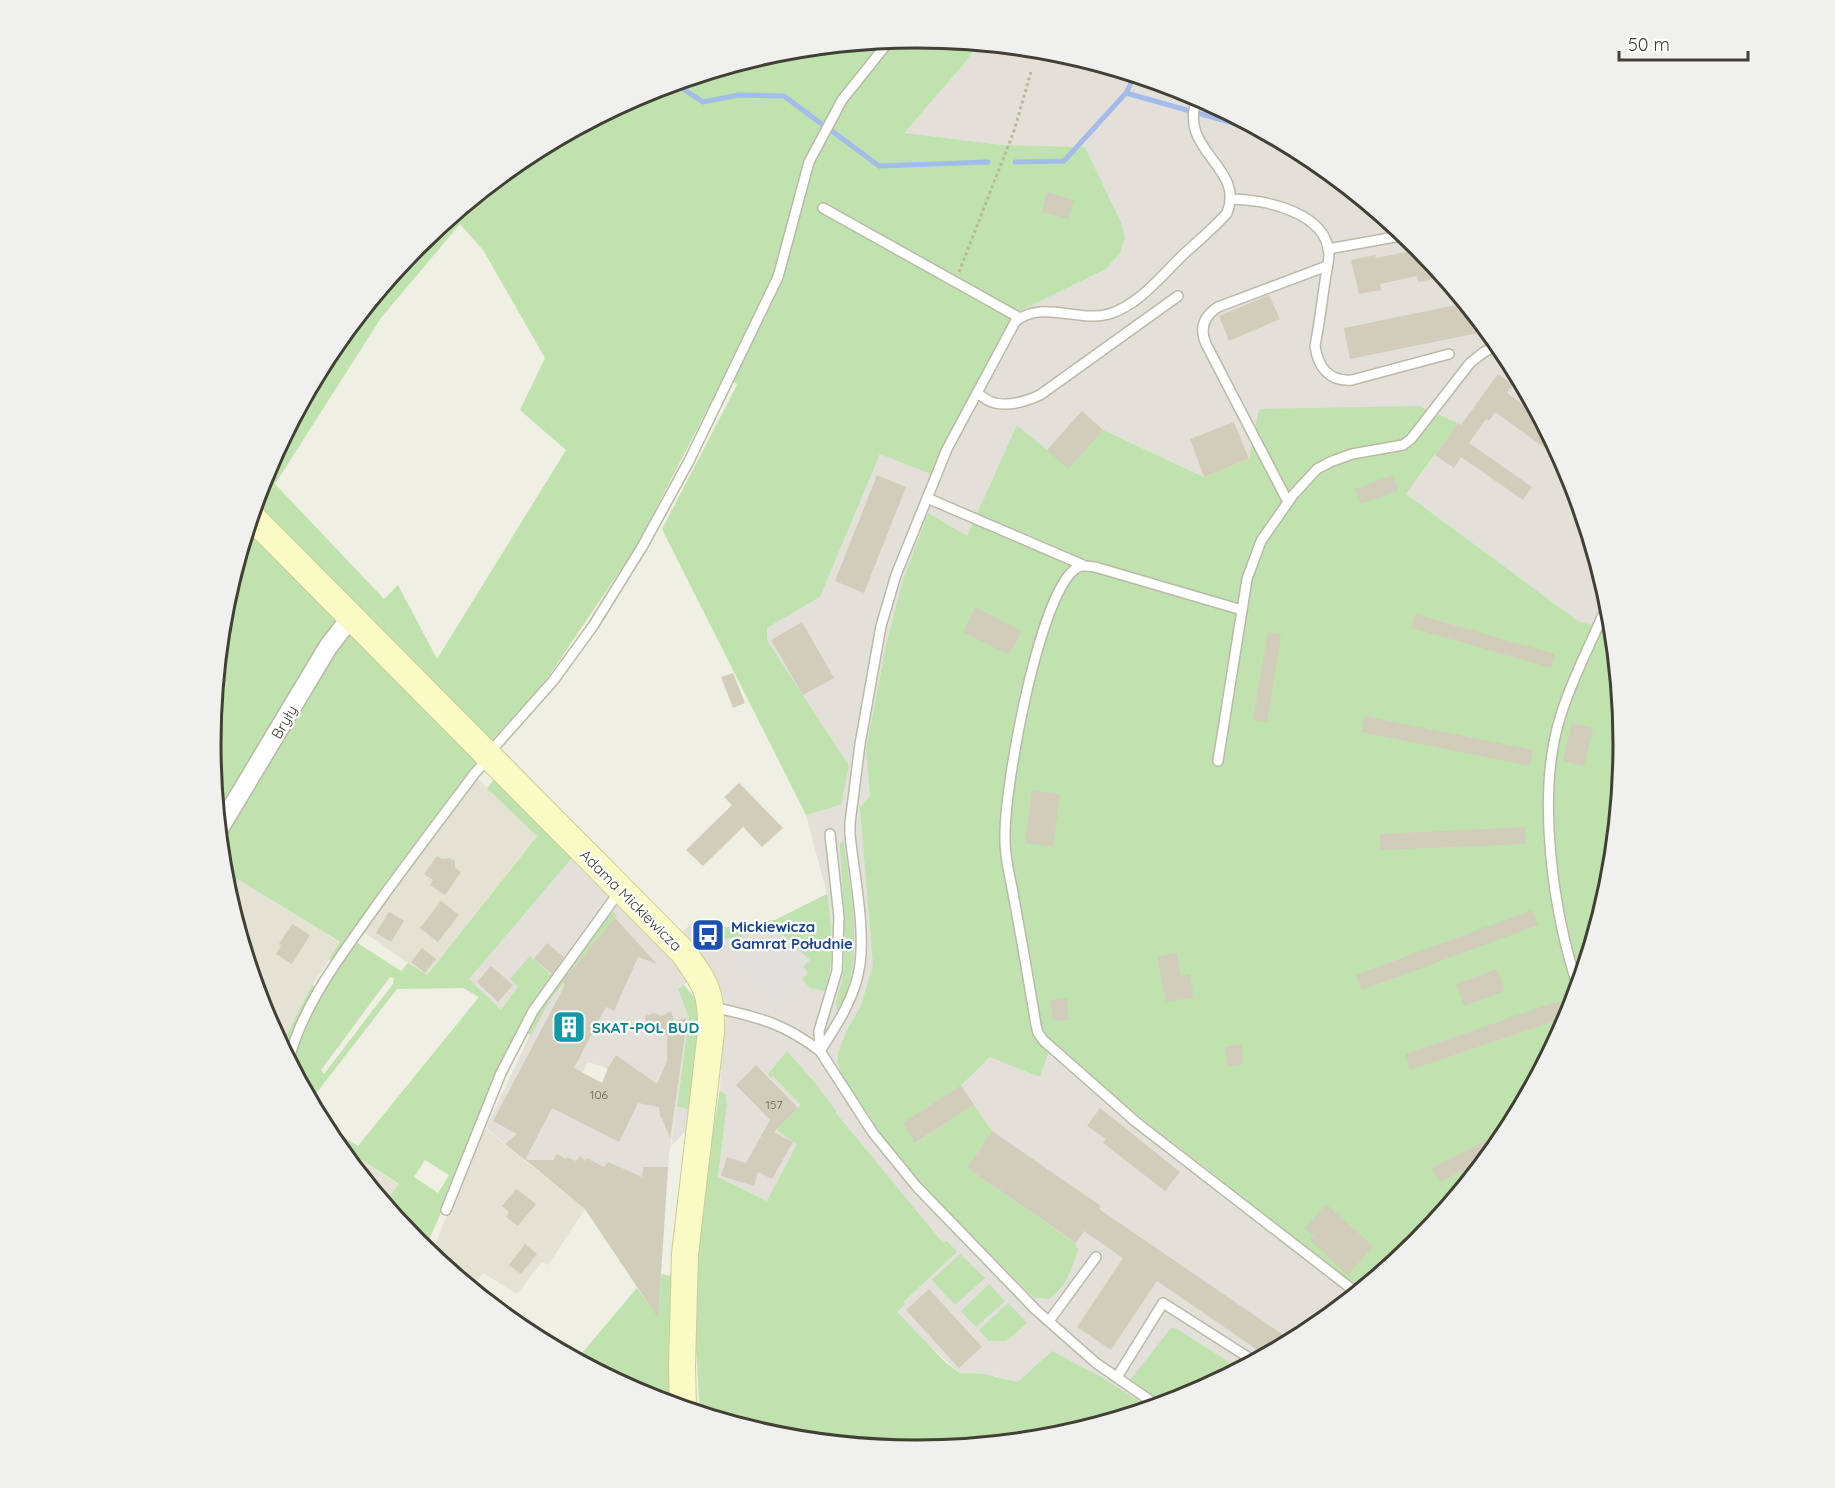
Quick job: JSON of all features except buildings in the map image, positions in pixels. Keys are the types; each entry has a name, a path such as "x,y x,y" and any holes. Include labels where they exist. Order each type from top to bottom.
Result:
{"street":[{"name":"Adama Mickiewicza","path":"257,522 683,952 704,981 712,1006 705,1095 685,1254 683,1399"},
{"name":"Bryły","path":"226,818 328,647 351,617"}],"lane":[{"path":"292,1050 302,1023 326,978 475,773 543,694 570,658 628,572 689,460 778,277 809,162 842,100 883,49"},
{"path":"820,1052 847,1004 860,965 861,940 850,835 860,744 886,605 896,575 947,449 1015,322 1026,315 1043,312 1094,316 1106,315 1123,307 1143,293 1227,213 1231,199 1231,187 1203,149 1193,116 1195,106"},
{"path":"1231,199 1254,199 1293,212 1309,220 1323,237 1328,249 1327,266 1315,346 1317,358 1328,374 1344,381 1352,380 1449,354"},
{"path":"823,208 1020,318"},
{"path":"1328,249 1394,237"},
{"path":"1288,502 1206,344 1202,328 1210,312 1218,307 1327,266"},
{"path":"977,393 997,404 1023,401 1040,395 1178,296"},
{"path":"1218,761 1247,579 1261,541 1288,502 1317,469 1352,454 1403,445 1411,440 1470,363 1490,349"},
{"path":"927,498 1083,565 1242,610"},
{"path":"1083,565 1075,568 1069,575 1044,627 1030,673 1005,821 1005,843 1038,1034 1136,1122 1351,1288"},
{"path":"1574,975 1566,950 1551,854 1548,792 1560,718 1602,618"},
{"path":"820,1052 819,1031 837,971 839,917 830,834"},
{"path":"446,1210 501,1073 533,1011 621,890"},
{"path":"712,1006 778,1024 794,1032 820,1052 868,1126 917,1188 1049,1322 1096,1363 1149,1400"},
{"path":"1049,1322 1096,1257"},
{"path":"1117,1377 1163,1303 1247,1356"}],"path":[{"path":"955,282 1014,131 1031,72"}],"shaded area":[{"path":"974,50 1053,61 1141,85 1184,101 1266,141 1304,165 1376,221 1410,252 1470,320 1520,396 1542,436 1577,520 1590,564 1604,630 1578,621 1406,494 1435,455 1249,459 1204,477 1103,430 967,537 928,514 903,580 887,640 866,749 1040,1077 1055,1037 1032,790 1060,794 1211,1111 1216,1185 1351,1288 1304,1323 1225,1368 1184,1387 1115,1411 996,1376 960,1373 767,1201 718,1177 727,1105 726,1095 720,1090 723,1022 721,988 708,963 681,933 692,923 721,928 775,920 827,894 806,815 841,805 767,640 767,628 820,597 880,454 1018,312 1106,269 1120,253 1125,238 1085,147 1003,145 903,133"},
{"path":"477,778 537,835 426,976 364,932"},
{"path":"572,858 627,910 693,978 678,989 689,1018 688,1035 669,1155 658,1318 585,1209 486,1128 530,1035 518,1027 468,979","holes":["588,1062 604,1067 636,1088 567,1102"]},
{"path":"238,878 340,943 310,988 287,1034 274,1010 258,968 235,882"},
{"path":"767,929 787,938 810,960 803,967 808,972 777,1005 733,962 761,931"},
{"path":"677,1107 690,1110 688,1129 671,1146"},
{"path":"482,1126 585,1209 548,1265 542,1262 517,1294 483,1273 477,1282 435,1245"},
{"path":"358,1158 399,1185 389,1197"}],"green space":[{"path":"872,49 974,50 904,133 1003,145 1085,147 1121,223 1125,238 1120,253 1106,269 1018,312 936,476 880,454 820,597 767,628 767,640 849,766 841,805 806,815 662,529 737,385 730,376 723,379 636,547 544,683 490,742 261,512 293,436 339,357 394,285 459,221 531,165 569,141 610,120 694,85 782,61","holes":["460,224 483,250 545,358 520,410 566,450 437,659 398,585 384,599 275,484 381,318"]},
{"path":"1419,406 1458,423 1406,494 1578,621 1604,629 1612,698 1612,790 1608,835 1590,924 1577,968 1542,1052 1496,1131 1441,1203 1410,1236 1351,1288 1216,1186 1215,1175 1124,1105 1052,1043 1040,1077 990,1057 961,1085 903,1123 916,1143 974,1105 992,1131 967,1168 1075,1243 1078,1250 1067,1278 1055,1295 1049,1299 1033,1297 930,1194 879,1134 870,1116 843,1078 838,1063 838,1053 848,1028 861,1006 873,965 860,808 870,796 866,749 887,640 903,580 928,513 967,536 1017,425 1047,450 1103,430 1204,477 1249,459 1259,409"},
{"path":"253,537 337,621 225,814 221,744 227,653 235,608"},
{"path":"348,633 476,762 333,962 329,959 340,942 238,879 236,882 226,825"},
{"path":"494,780 572,858 469,979 501,1010 518,987 510,979 530,956 551,975 588,928 595,932 612,911 617,915 550,1000 531,1035 522,1030 429,1240 389,1197 399,1184 358,1157 343,1136 358,1146 479,997 463,988 397,989 316,1094 295,1055 319,1000 356,942 401,971 408,963 427,975 537,836 487,788","holes":["390,977 394,978 393,984 324,1074 321,1070","425,1160 449,1175 438,1193 414,1177"]},
{"path":"843,840 850,882 854,947 848,989 841,1009 837,1011 844,959 845,927 840,845"},
{"path":"827,894 831,943 826,991 810,988 802,979 808,973 767,929 721,939 721,928 775,920"},
{"path":"312,985 317,988 294,1029 289,1044 284,1032 287,1034"},
{"path":"684,985 696,999 700,1027 690,1110 677,1107 689,1018 678,989"},
{"path":"787,1051 943,1243 947,1241 957,1252 903,1302 905,1304 897,1312 945,1362 960,1373 984,1374 1018,1382 1052,1351 1101,1377 1142,1403 1053,1427 963,1439 918,1440 872,1439 782,1427 699,1405 694,1314 705,1177 720,1090 726,1095 727,1105 718,1177 767,1201 797,1144 778,1131 778,1128 801,1105 773,1076 771,1078 768,1074"},
{"path":"960,1254 985,1278 955,1305 932,1280"},
{"path":"661,1274 678,1277 676,1396 651,1387 582,1353 637,1288 658,1317"},
{"path":"989,1284 1005,1301 976,1327 961,1311"},
{"path":"1008,1303 1027,1323 1006,1341 989,1341 979,1330"},
{"path":"1171,1328 1177,1329 1232,1364 1156,1397 1133,1383 1131,1379"}],"waterway":[{"path":"1015,162 1064,161 1126,93 1131,82"},
{"path":"683,89 703,102 739,95 784,96 823,125"},
{"path":"1126,93 1228,122"},
{"path":"832,131 879,166 988,162"}],"place":[{"name":"Mickiewicza Gamrat Południe","path":"708,935"},
{"name":"SKAT-POL BUD","path":"569,1027"}]}
